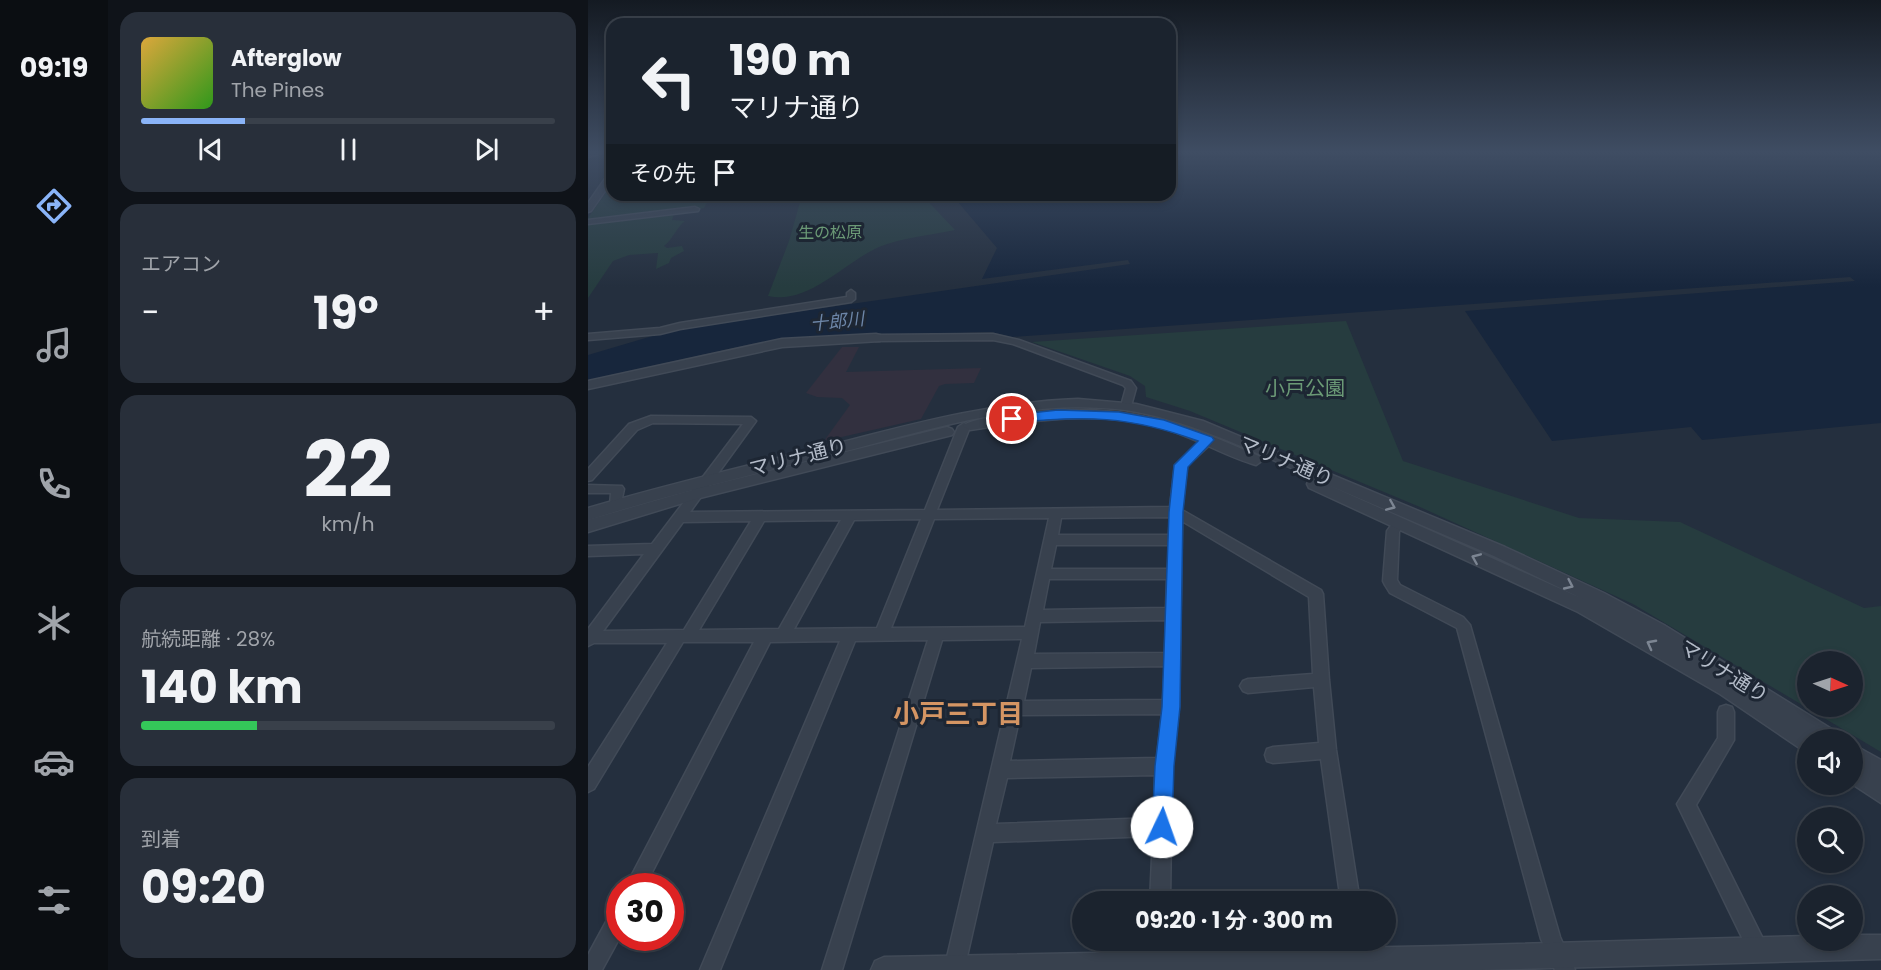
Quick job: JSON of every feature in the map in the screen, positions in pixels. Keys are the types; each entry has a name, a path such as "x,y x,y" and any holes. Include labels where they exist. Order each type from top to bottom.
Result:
{"street":[{"path":"588,222 695,209"},
{"path":"588,337 660,331 851,299 851,293"},
{"path":"588,385 782,343 876,338 986,340 1009,345 1080,370 1103,374 1127,383 1131,388 1131,394 1126,406"},
{"name":"マリナ通り","path":"588,514 708,479 956,419 1020,406 1086,403 1126,406 1165,413 1198,424 1480,544 1596,598 1701,655 1814,729"},
{"name":"マリナ通り","path":"588,526 696,494 964,427 1058,414 1103,414 1164,424 1305,480 1584,607 1727,687 1797,735"},
{"path":"588,477 633,427 651,419 750,421 589,639"},
{"path":"881,635 964,427"},
{"path":"1160,891 1164,766 1171,707 1176,512 1181,465 1208,440"},
{"path":"588,489 618,489 616,505"},
{"path":"678,517 1176,512 1316,594 1328,750 1349,891"},
{"path":"954,969 1025,662 1056,514"},
{"path":"588,783 760,517"},
{"path":"783,636 849,517"},
{"path":"1398,524 1393,531 1390,581 1395,589 1458,621 1462,626 1551,939 1562,962"},
{"path":"1050,540 1175,540"},
{"path":"588,551 655,549"},
{"path":"1043,574 1174,574"},
{"path":"1035,616 1174,614"},
{"path":"589,639 1030,633"},
{"path":"832,970 938,634"},
{"path":"710,970 850,635"},
{"path":"642,873 765,636"},
{"path":"1025,662 1172,659"},
{"path":"1248,686 1321,680"},
{"path":"1014,708 1171,707"},
{"path":"1726,712 1725,740 1686,804 1758,950"},
{"path":"1274,754 1328,750"},
{"path":"1863,761 1881,772"},
{"path":"1000,770 1164,766"},
{"path":"1863,780 1881,792"},
{"path":"986,833 1162,827"},
{"path":"591,970 606,942"},
{"path":"1364,951 1448,965 1562,962 1758,950 1881,947"},
{"path":"885,970 1084,968 1159,952 1207,966 1327,965 1356,951"}],"shaded area":[{"path":"842,347 859,347 846,372 981,368 974,383 939,386 921,419 824,441 850,405 842,398 817,397 806,393"}],"green space":[{"path":"603,196 606,196 606,201 708,201 704,208 674,214 672,220 685,221 664,246 667,248 682,246 684,251 671,258 669,263 656,269 658,253 629,255 613,261 588,298 588,218"},
{"name":"生の松原","path":"800,201 928,201 955,230 887,244 866,254 812,289 783,297 768,296 789,241"},
{"name":"小戸公園","path":"1346,321 1403,461 1579,518 1680,522 1864,608 1881,606 1881,752 1863,741 1863,729 1842,729 1822,717 1863,717 1863,651 1797,651 1797,702 1633,604 1420,507 1190,411 1146,397 1145,386 1130,376 1032,342"}],"water":[{"name":"十郎川","path":"1176,196 1881,196 1881,423 1702,440 1691,427 1552,441 1465,311 1855,281 1850,277 1012,337 991,332 815,337 756,343 588,380 588,355 676,329 1130,264 1128,260 982,279 997,248 957,201 1176,201"}],"district":[{"name":"小戸三丁目","path":"958,714"}],"route":[{"path":"1012,419 1058,414 1103,414 1164,424 1208,440 1181,465 1176,512 1171,707 1164,766 1162,827"}]}
